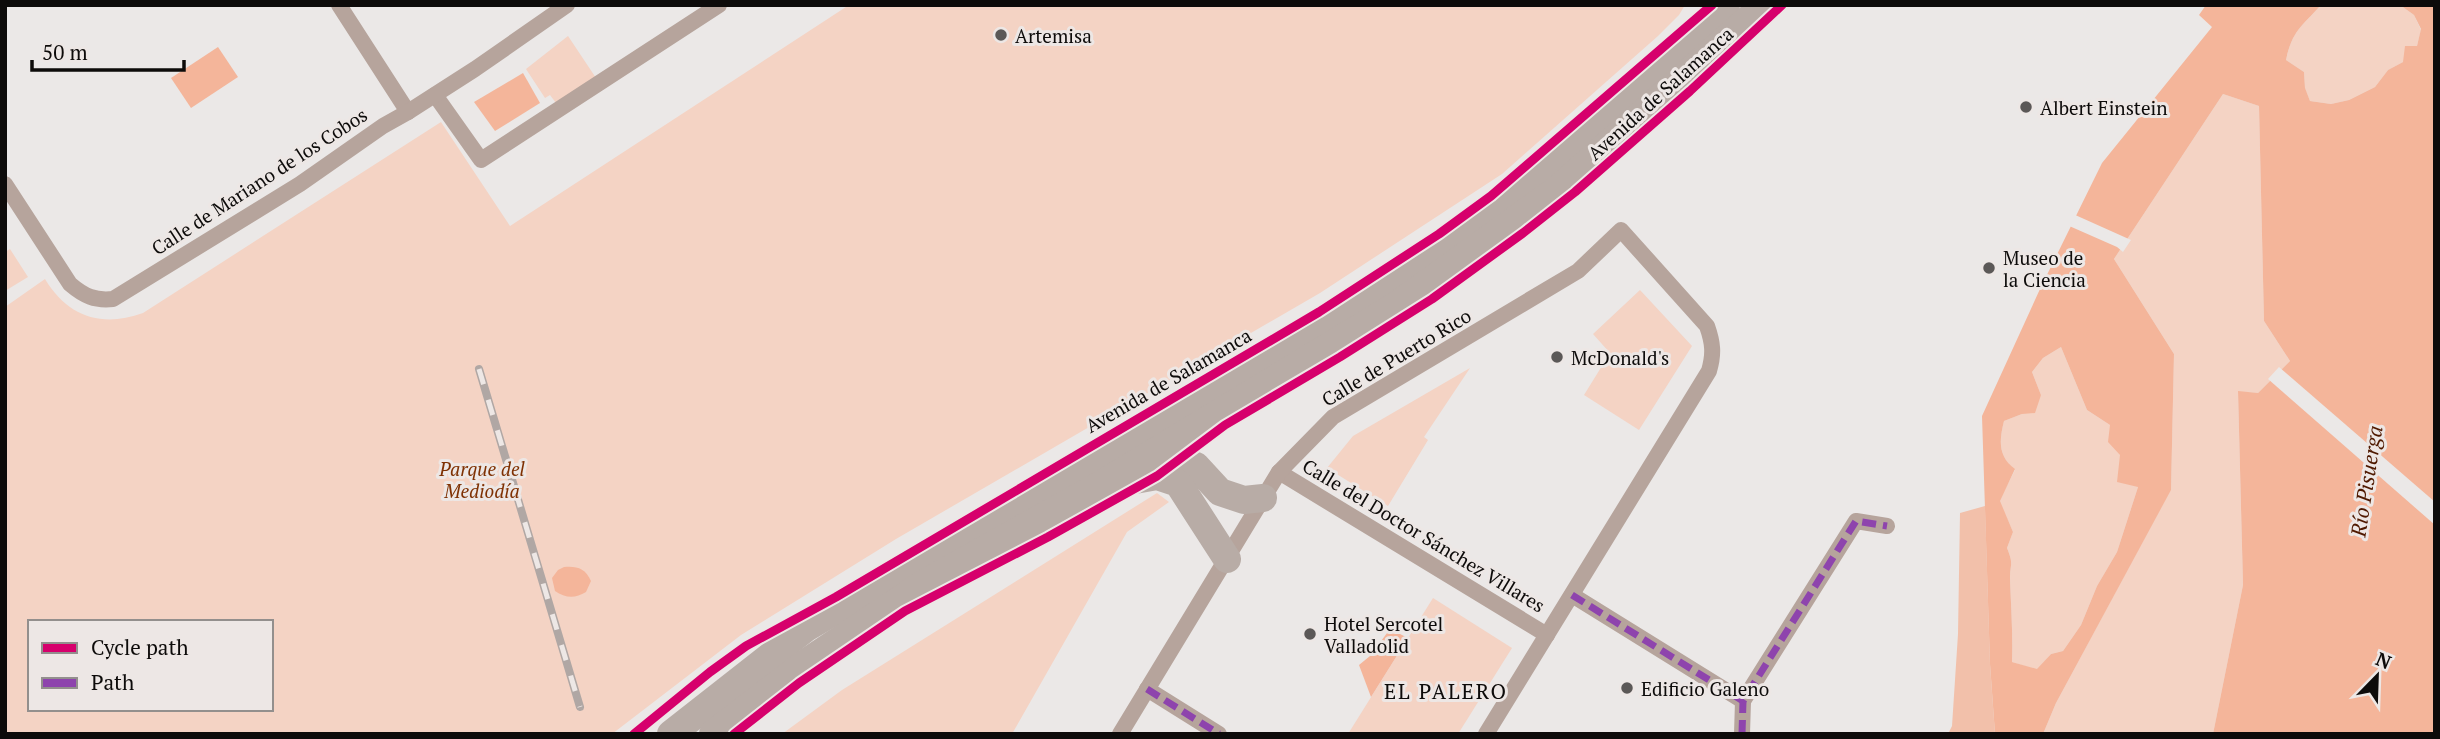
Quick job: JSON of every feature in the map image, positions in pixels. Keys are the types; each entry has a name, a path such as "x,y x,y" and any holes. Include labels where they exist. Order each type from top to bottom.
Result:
{"highway":[{"name":"Avenida de Salamanca","path":"671,734 806,628 1315,327 1445,240 1531,179 1726,5"},
{"name":"Avenida de Salamanca","path":"713,734 804,664 925,583 1202,425 1394,307 1558,189 1764,5"},
{"path":"1196,466 1202,425"},
{"path":"1120,442 1157,450 1196,466 1220,492 1244,500 1263,498"},
{"path":"1100,485 1157,476 1178,483 1227,559"}],"street":[{"path":"339,5 408,113"},
{"name":"Calle de Mariano de los Cobos","path":"5,184 70,284 82,295 100,301 113,299 300,184 567,5"},
{"path":"435,94 481,160 719,5"},
{"name":"Avenida de Salamanca","path":"1694,34 1703,5"},
{"name":"Calle de Puerto Rico","path":"1120,734 1279,472 1333,417 1578,271 1621,230"},
{"name":"Calle del Doctor Sánchez Villares","path":"1486,734 1709,371 1713,360 1712,340 1707,326 1621,230"},
{"name":"Calle del Doctor Sánchez Villares","path":"1279,472 1547,635"},
{"path":"1741,733 1743,701 1856,521 1887,526"},
{"name":"Calle del Doctor Sánchez Villares","path":"1572,595 1743,701"},
{"path":"1147,689 1219,734"}],"green space":[{"name":"Parque del Mediodía","path":"849,5 1685,5 1658,36 1502,174 1320,293 896,539 741,635 612,734 5,734 5,307 45,279 64,302 87,316 114,319 143,313 441,122 510,226"},
{"path":"2321,5 2400,5 2414,15 2421,30 2417,46 2403,62 2388,70 2375,87 2349,100 2331,104 2310,101 2305,89 2304,72 2286,60 2295,35"},
{"path":"568,36 596,78 556,103 550,95 545,98 526,69"},
{"path":"2223,94 2259,106 2264,321 2290,361 2258,393 2238,392 2243,585 2213,734 2043,734 2056,703 2171,489 2174,354 2114,259"},
{"path":"10,249 28,277 5,291 5,252"},
{"path":"1640,290 1692,346 1639,430 1584,395 1610,353 1593,334"},
{"path":"2061,347 2087,410 2110,425 2120,455 2138,487 2117,552 2097,586 2081,625 2063,651 2051,654 2037,670 2012,662 2011,561 2007,548 2013,532 1999,501 2015,470 2005,459 2001,435 2004,421 2022,414 2041,395 2032,372 2043,358"},
{"path":"1470,368 1424,437 1428,440 1388,506 1327,468 1353,436"},
{"path":"1157,493 1169,502 1127,532 1012,734 782,734 842,690"},
{"path":"1433,598 1512,648 1458,734 1348,734"}],"shaded area":[{"path":"1985,506 1995,734 1948,734 1952,726 1958,634 1960,513"}],"water":[{"name":"Río Pisuerga","path":"2206,5 2321,5 2295,35 2286,60 2304,72 2305,88 2310,101 2331,104 2349,100 2375,87 2388,70 2403,62 2405,46 2417,46 2421,29 2414,15 2400,5 2435,5 2435,734 2213,734 2243,585 2238,391 2258,393 2290,361 2264,321 2259,106 2223,94 2114,259 2174,354 2171,490 2056,703 2043,734 1995,734 1990,664 1982,416 2102,163 2212,27 2199,15","holes":["2061,347 2087,410 2110,425 2108,442 2120,455 2117,482 2138,487 2117,552 2097,586 2081,625 2063,651 2051,654 2037,669 2012,662 2011,561 2007,548 2013,532 2000,501 2015,469 2005,459 2001,448 2002,428 2004,421 2022,414 2035,413 2041,395 2032,372 2043,358"]},
{"path":"218,47 238,77 191,108 171,78"},
{"path":"523,73 540,103 495,131 474,102"},
{"path":"564,567 577,568 586,573 591,581 586,592 570,597 555,591 552,578"},
{"path":"1390,629 1408,638 1371,697 1359,665 1370,656"}],"pier":[{"path":"2073,214 2131,240 2123,252 2067,225"},
{"path":"2279,367 2435,502 2435,525 2268,379"}],"railway":[{"path":"479,369 580,707"}],"marked path":[{"path":"1572,595 1743,701 1856,521 1887,526"},
{"path":"1147,689 1219,734"},
{"path":"1742,734 1743,701"}],"cycle path":[{"path":"634,734 746,646 836,597 1319,312 1439,234 1491,196 1712,5"},
{"path":"734,734 799,683 905,611 1048,537 1157,476 1225,425 1432,299 1575,192 1690,91 1782,5"}],"place":[{"name":"Artemisa","path":"1001,35"},
{"name":"Albert Einstein","path":"2026,107"},
{"name":"Museo de la Ciencia","path":"1989,268"},
{"name":"McDonald's","path":"1557,357"},
{"name":"Hotel Sercotel Valladolid","path":"1310,634"},
{"name":"Edificio Galeno","path":"1627,688"}],"district":[{"name":"EL PALERO","path":"1446,691"}]}
